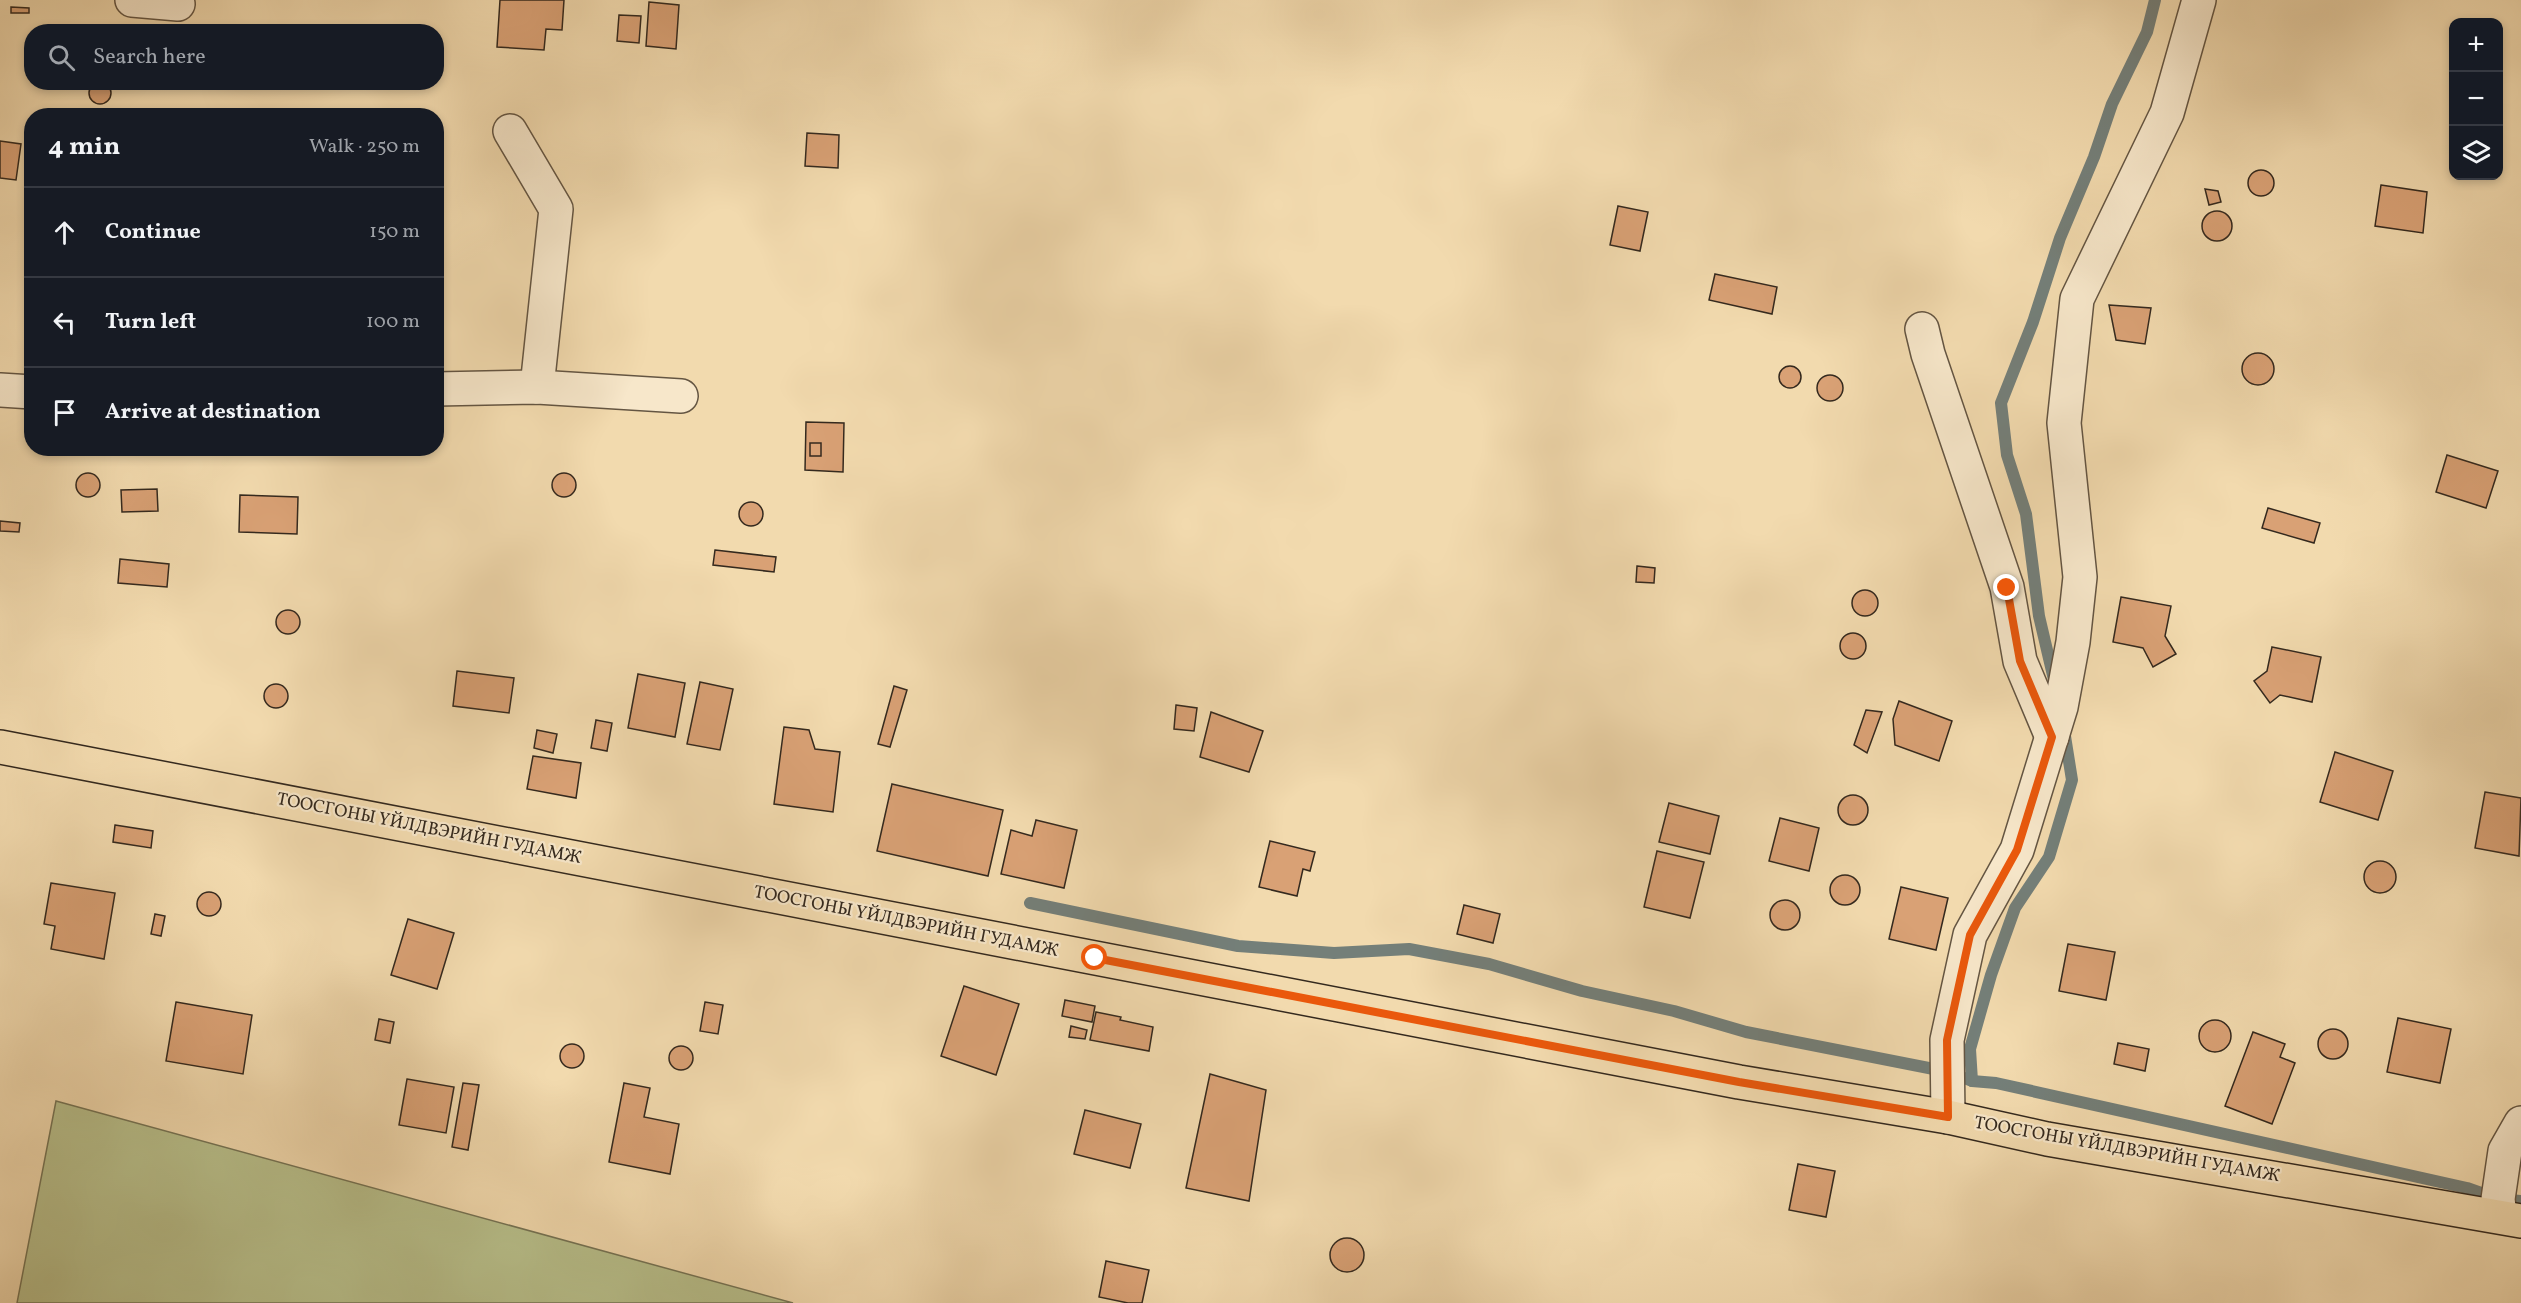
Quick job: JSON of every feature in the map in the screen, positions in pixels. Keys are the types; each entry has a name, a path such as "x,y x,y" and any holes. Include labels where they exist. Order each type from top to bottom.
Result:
{"main road":[{"name":"ТООСГОНЫ ҮЙЛДВЭРИЙН ГУДАМЖ","path":"0,747 1739,1082 1948,1117 2047,1139 2511,1218"}],"street":[{"path":"132,0 178,4"},
{"path":"1948,1117 1947,1040 1970,935 2017,850 2061,707 2073,642 2080,577 2064,423 2077,299 2167,114 2199,0"},
{"path":"510,131 556,209 537,387"},
{"path":"1922,329 1928,354 2007,588 2020,661 2052,737"},
{"path":"444,389 537,387 681,396"},
{"path":"0,390 24,392"},
{"path":"2511,1218 2498,1199 2505,1150 2521,1123"}],"green space":[{"path":"56,1101 793,1303 17,1303"}],"building":[{"path":"500,0 564,0 562,30 546,29 544,50 497,47"},
{"path":"649,2 679,5 676,49 646,46"},
{"path":"11,7 29,8 29,13 11,13"},
{"path":"619,15 641,16 639,43 617,41"},
{"path":"90,90 110,90 108,101 100,104 92,101 89,93"},
{"path":"807,133 839,135 838,168 805,166"},
{"path":"0,141 21,144 16,180 0,178"},
{"path":"2261,170 2271,173 2274,183 2271,193 2261,196 2251,193 2248,183 2251,173"},
{"path":"2381,185 2427,192 2423,233 2375,226"},
{"path":"2205,189 2218,191 2221,202 2209,205"},
{"path":"1618,206 1648,212 1640,251 1610,245"},
{"path":"2217,211 2228,215 2232,226 2228,237 2217,241 2206,237 2202,226 2206,215"},
{"path":"1715,274 1777,287 1772,314 1709,300"},
{"path":"2109,305 2151,308 2145,344 2116,340"},
{"path":"2258,353 2270,357 2274,369 2270,381 2258,385 2246,381 2242,369 2246,357"},
{"path":"1790,366 1798,369 1801,377 1798,385 1790,388 1782,385 1779,377 1782,369"},
{"path":"1830,375 1839,379 1843,388 1839,397 1830,401 1821,397 1817,388 1821,379"},
{"path":"806,422 844,423 843,472 805,470"},
{"path":"810,443 821,443 821,456 810,456"},
{"path":"2447,455 2498,471 2486,508 2436,492"},
{"path":"88,473 97,476 100,485 97,494 88,497 79,494 76,485 79,476"},
{"path":"564,473 573,476 576,485 573,494 564,497 555,494 552,485 555,476"},
{"path":"157,489 158,511 122,512 121,490"},
{"path":"240,495 298,497 297,534 239,532"},
{"path":"751,502 760,505 763,514 760,523 751,526 742,523 739,514 742,505"},
{"path":"2268,508 2320,523 2314,543 2262,528"},
{"path":"0,521 20,523 19,532 0,531"},
{"path":"715,550 776,557 774,572 713,565"},
{"path":"120,559 169,564 167,587 118,583"},
{"path":"1637,566 1655,568 1654,583 1636,582"},
{"path":"1865,590 1874,594 1878,603 1874,612 1865,616 1856,612 1852,603 1856,594"},
{"path":"2121,597 2171,606 2165,636 2176,654 2153,667 2143,648 2113,642"},
{"path":"288,610 297,613 300,622 297,631 288,634 279,631 276,622 279,613"},
{"path":"1853,633 1862,637 1866,646 1862,655 1853,659 1844,655 1840,646 1844,637"},
{"path":"2272,647 2321,657 2312,702 2280,695 2270,703 2254,681 2267,671"},
{"path":"457,671 514,678 509,713 453,706"},
{"path":"638,674 685,683 675,737 628,728"},
{"path":"700,682 733,689 720,750 687,744"},
{"path":"276,684 285,687 288,696 285,705 276,708 267,705 264,696 267,687"},
{"path":"894,686 907,690 890,747 878,744"},
{"path":"1899,701 1952,721 1939,761 1895,745 1893,719"},
{"path":"1176,705 1197,708 1194,731 1174,729"},
{"path":"1866,710 1882,712 1867,753 1854,745"},
{"path":"1211,712 1263,731 1249,772 1200,757"},
{"path":"596,720 612,723 607,751 591,748"},
{"path":"784,727 809,730 815,749 840,752 833,812 774,804"},
{"path":"537,730 557,734 553,753 534,748"},
{"path":"2335,752 2393,771 2378,820 2320,802"},
{"path":"533,756 581,763 576,798 527,789"},
{"path":"892,784 1003,810 988,876 877,851"},
{"path":"2485,792 2521,798 2519,856 2475,848"},
{"path":"1853,795 1859,796 1867,804 1867,816 1859,824 1853,825 1847,824 1839,816 1838,810 1839,804 1847,796"},
{"path":"1669,803 1719,816 1710,854 1659,842"},
{"path":"1780,818 1819,828 1809,871 1769,861"},
{"path":"1036,820 1077,830 1064,888 1001,874 1011,830 1032,836"},
{"path":"115,825 153,831 151,848 113,842"},
{"path":"1270,841 1315,852 1310,871 1303,869 1297,896 1259,887"},
{"path":"1657,851 1704,862 1690,918 1644,907"},
{"path":"2380,861 2391,866 2396,877 2391,888 2380,893 2369,888 2364,877 2369,866"},
{"path":"1845,875 1856,879 1860,890 1856,901 1845,905 1834,901 1830,890 1834,879"},
{"path":"51,883 115,893 104,959 51,949 55,926 44,924"},
{"path":"1901,887 1948,898 1936,950 1889,939"},
{"path":"209,892 218,895 221,904 218,913 209,916 200,913 197,904 200,895"},
{"path":"1785,900 1796,904 1800,915 1796,926 1785,930 1774,926 1770,915 1774,904"},
{"path":"1464,905 1500,914 1493,943 1457,934"},
{"path":"155,914 165,916 161,936 151,934"},
{"path":"408,919 454,933 437,989 391,975"},
{"path":"2068,944 2115,952 2106,1000 2059,991"},
{"path":"964,986 1019,1004 996,1075 941,1056"},
{"path":"1065,1000 1095,1006 1092,1022 1062,1016"},
{"path":"176,1002 252,1015 243,1074 166,1061"},
{"path":"705,1002 723,1005 718,1034 700,1031"},
{"path":"1096,1012 1153,1027 1149,1051 1090,1040"},
{"path":"2398,1018 2451,1029 2440,1083 2387,1072"},
{"path":"379,1019 394,1022 390,1043 375,1040"},
{"path":"2215,1020 2226,1025 2231,1036 2226,1047 2215,1052 2204,1047 2199,1036 2204,1025"},
{"path":"1071,1026 1087,1030 1085,1039 1069,1037"},
{"path":"2333,1029 2344,1033 2348,1044 2344,1055 2333,1059 2322,1055 2318,1044 2322,1033"},
{"path":"2253,1032 2285,1044 2280,1057 2295,1063 2272,1124 2225,1106"},
{"path":"2118,1043 2149,1049 2145,1071 2114,1064"},
{"path":"572,1044 581,1047 584,1056 581,1065 572,1068 563,1065 560,1056 563,1047"},
{"path":"681,1046 690,1049 693,1058 690,1067 681,1070 672,1067 669,1058 672,1049"},
{"path":"1210,1074 1266,1090 1249,1201 1186,1188"},
{"path":"407,1079 454,1087 446,1133 399,1125"},
{"path":"463,1083 479,1085 468,1150 452,1147"},
{"path":"624,1083 650,1088 644,1117 679,1124 670,1174 609,1162"},
{"path":"1085,1110 1141,1124 1130,1168 1074,1154"},
{"path":"1798,1164 1835,1171 1826,1217 1789,1210"},
{"path":"1347,1238 1359,1243 1364,1255 1359,1267 1347,1272 1335,1267 1330,1255 1335,1243"},
{"path":"1106,1261 1149,1270 1142,1303 1128,1303 1099,1297"}],"waterway":[{"path":"2055,684 2039,616 2026,514 2007,455 2001,403 2033,322 2060,238 2094,157 2112,104 2147,32 2155,0"},
{"path":"1972,1081 1970,1049 1991,975 2015,908 2049,857 2072,780 2064,730"},
{"path":"1030,903 1238,946 1334,953 1409,949 1489,964 1582,991 1674,1011 1746,1032 1949,1072 1972,1081 1996,1083 2467,1188 2498,1199 2521,1201"}],"route":[{"path":"1095,958 1739,1082 1948,1117 1947,1040 1970,935 2017,850 2052,737 2020,661 2007,588"}]}
